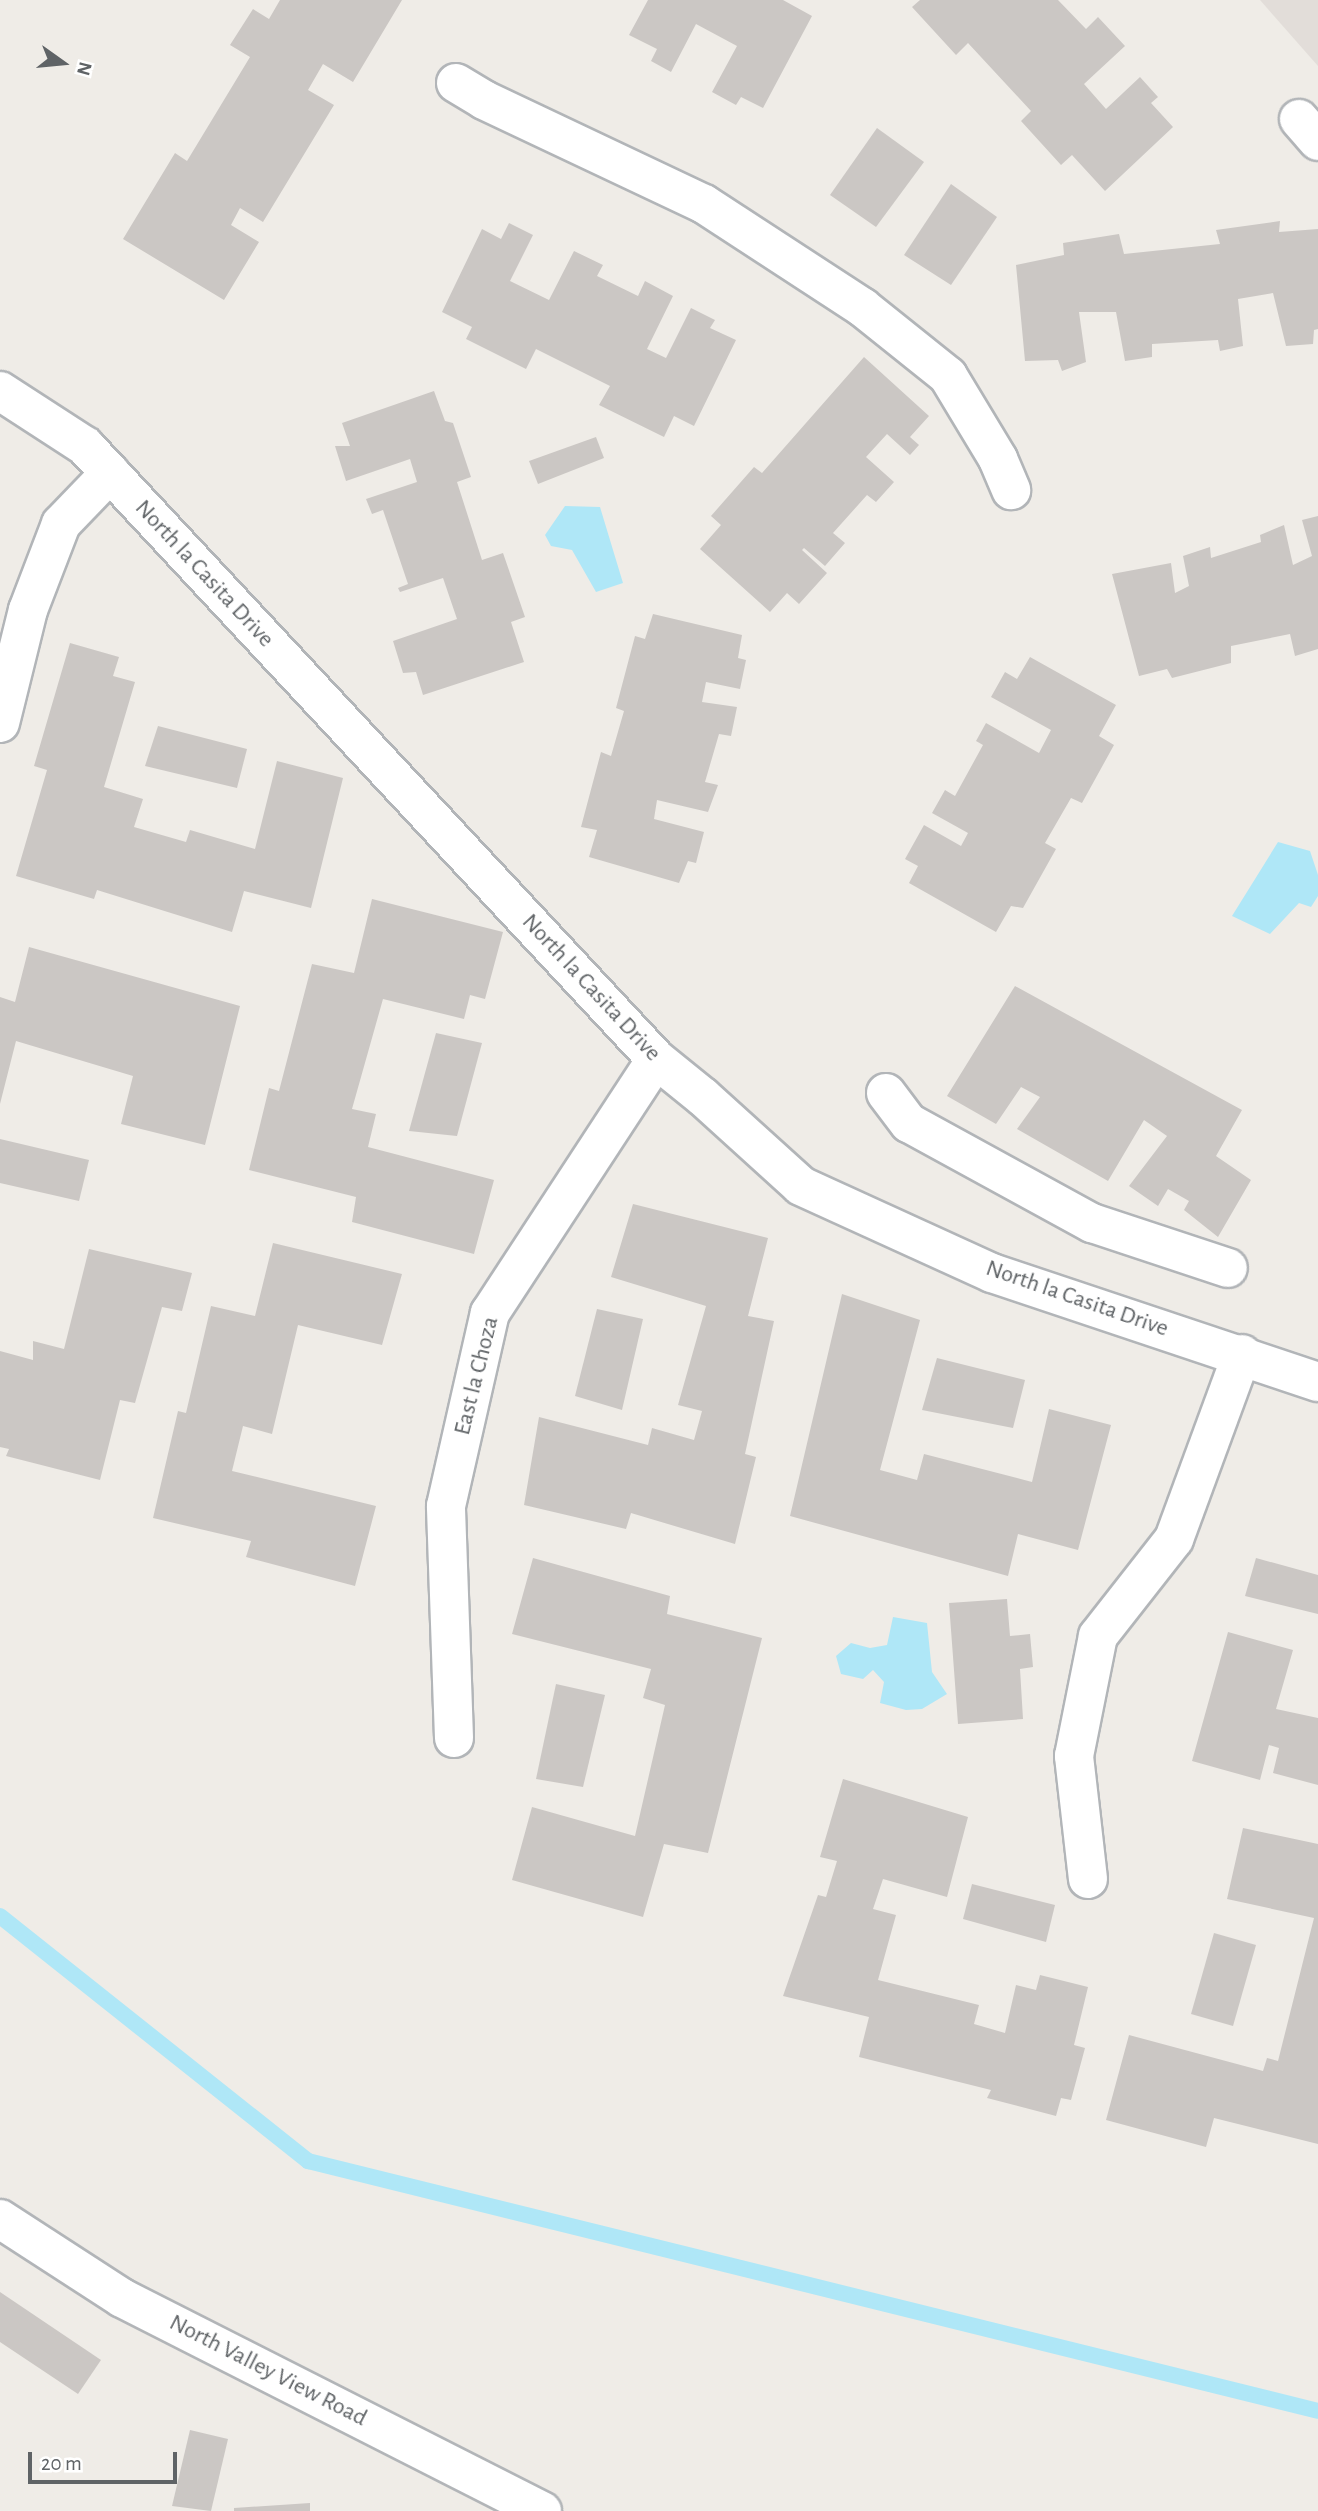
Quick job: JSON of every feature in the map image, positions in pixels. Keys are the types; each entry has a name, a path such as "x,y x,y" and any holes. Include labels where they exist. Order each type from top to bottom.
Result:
{"street":[{"path":"456,83 484,100 704,204 862,307 948,376 998,459 1011,490"},
{"name":"North la Casita Drive","path":"0,391 85,446 656,1059 703,1097 801,1186 992,1273 1242,1354 1318,1382"},
{"path":"0,723 28,610 61,524 110,473"},
{"name":"East la Choza","path":"454,1738 446,1506 490,1313 656,1059"},
{"path":"886,1093 909,1123 1092,1223 1228,1268"},
{"path":"1088,1879 1074,1756 1098,1636 1174,1539 1242,1354"},
{"name":"North Valley View Road","path":"0,2219 122,2298 542,2511"}],"shaded area":[{"path":"1260,0 1318,0 1318,66"}],"water":[{"path":"565,506 600,507 623,583 596,592 572,550 551,546 545,535"},
{"path":"1278,842 1310,851 1318,875 1318,896 1311,907 1299,903 1270,934 1232,916"},
{"path":"893,1617 927,1623 932,1672 947,1694 922,1709 906,1710 880,1703 884,1682 873,1670 863,1679 841,1674 836,1656 851,1643 870,1648 887,1645"}],"building":[{"path":"280,0 402,0 353,82 323,64 308,90 334,105 263,222 240,208 231,225 259,242 224,300 123,239 175,153 187,161 250,57 230,45 253,9 269,19"},
{"path":"648,0 783,0 812,16 763,108 741,97 736,105 712,92 737,46 696,24 671,72 651,61 657,49 629,35"},
{"path":"920,0 1058,0 1086,29 1098,17 1125,46 1084,84 1106,109 1140,77 1158,97 1151,103 1173,127 1105,191 1072,155 1061,165 1021,121 1031,111 968,43 956,55 912,7"},
{"path":"877,128 924,162 876,227 830,195"},
{"path":"951,184 997,217 951,285 904,255"},
{"path":"1280,221 1279,232 1318,229 1318,329 1314,330 1313,344 1286,346 1273,293 1238,299 1243,346 1220,351 1218,340 1152,344 1152,357 1125,361 1116,312 1079,312 1086,362 1062,371 1058,360 1025,361 1016,265 1064,255 1063,243 1119,234 1124,254 1220,244 1216,230"},
{"path":"509,223 533,235 510,281 549,300 574,251 603,265 597,276 638,296 645,281 673,296 647,349 666,358 691,308 715,320 710,328 736,340 694,426 674,416 664,437 599,405 610,386 536,349 526,369 466,339 472,327 442,312 482,229 501,239"},
{"path":"864,357 929,416 910,437 919,445 910,455 887,434 866,457 894,482 876,502 867,495 833,533 845,543 825,566 804,548 802,550 827,573 799,604 787,593 770,612 700,549 721,525 711,516 754,467 762,473"},
{"path":"434,391 445,421 453,423 471,477 457,482 482,560 503,553 525,617 511,622 524,662 423,695 416,672 403,673 393,641 457,619 443,578 400,592 398,588 408,584 383,510 372,514 366,499 417,482 410,459 346,481 335,446 350,446 342,423"},
{"path":"596,437 604,458 538,484 529,461"},
{"path":"1318,516 1318,649 1295,656 1290,634 1231,646 1231,663 1172,678 1167,669 1139,676 1112,574 1171,563 1175,593 1189,586 1183,556 1210,547 1211,558 1261,542 1260,535 1284,525 1293,565 1312,556 1302,520"},
{"path":"653,614 742,635 738,658 746,660 740,689 706,682 702,702 737,707 731,736 719,734 705,782 718,785 708,812 657,800 654,819 704,832 696,863 688,861 679,883 589,857 597,830 581,827 601,752 611,756 624,711 616,708 635,636 645,639"},
{"path":"70,643 119,657 113,676 135,682 104,787 143,799 134,827 186,842 190,830 255,849 277,761 343,778 311,908 244,891 232,932 97,890 94,899 16,876 47,770 34,766"},
{"path":"1030,657 1116,705 1099,736 1114,745 1082,803 1071,798 1045,843 1056,849 1023,908 1011,906 996,932 909,883 918,866 905,859 924,825 961,846 968,833 932,813 945,790 955,796 983,745 976,741 986,723 1039,753 1051,730 991,697 1005,672 1017,679"},
{"path":"158,726 247,749 237,788 145,766"},
{"path":"372,899 503,932 485,999 470,995 464,1019 383,999 352,1109 376,1114 368,1147 494,1180 474,1254 352,1222 356,1197 249,1170 269,1088 279,1091 312,964 354,973"},
{"path":"29,947 240,1006 205,1145 121,1124 133,1076 16,1041 0,1104 0,997 15,1002"},
{"path":"1015,986 1242,1110 1216,1156 1251,1180 1218,1237 1184,1210 1189,1201 1168,1189 1158,1206 1129,1186 1167,1136 1144,1120 1108,1181 1017,1129 1040,1097 1021,1087 996,1124 947,1096"},
{"path":"436,1033 482,1043 457,1136 409,1131"},
{"path":"0,1139 89,1160 79,1201 0,1183"},
{"path":"633,1204 768,1238 748,1316 774,1321 745,1454 756,1457 735,1544 631,1513 626,1529 524,1505 539,1417 648,1445 652,1428 694,1440 702,1411 678,1405 706,1306 611,1277"},
{"path":"273,1243 402,1274 382,1345 298,1325 272,1434 243,1426 232,1471 376,1506 355,1586 246,1557 251,1541 153,1518 178,1411 186,1413 211,1306 255,1316"},
{"path":"89,1249 192,1273 182,1311 162,1307 135,1403 120,1400 100,1480 6,1456 9,1449 0,1447 0,1351 33,1360 33,1341 64,1349"},
{"path":"842,1294 920,1320 880,1470 917,1480 924,1454 1032,1482 1049,1409 1111,1425 1078,1550 1018,1534 1008,1576 790,1516"},
{"path":"597,1309 643,1319 622,1410 575,1396"},
{"path":"937,1358 1025,1380 1013,1428 922,1410"},
{"path":"533,1558 670,1596 667,1614 762,1638 708,1853 664,1844 643,1917 512,1880 532,1807 635,1836 665,1705 643,1698 651,1669 512,1634"},
{"path":"1256,1558 1318,1575 1318,1614 1245,1596"},
{"path":"1007,1599 1010,1636 1030,1634 1033,1667 1020,1669 1023,1719 958,1724 949,1603"},
{"path":"1228,1632 1293,1650 1276,1709 1318,1718 1318,1785 1273,1773 1279,1748 1269,1745 1260,1780 1192,1761"},
{"path":"556,1684 605,1695 583,1787 536,1779"},
{"path":"843,1779 968,1817 947,1897 883,1879 873,1909 896,1915 878,1980 979,2005 974,2024 1005,2033 1016,1985 1036,1990 1040,1975 1088,1987 1074,2045 1085,2048 1071,2100 1061,2098 1056,2116 987,2098 991,2090 859,2057 869,2017 783,1996 818,1895 826,1897 837,1861 820,1857"},
{"path":"1243,1828 1318,1844 1318,2144 1214,2118 1206,2147 1106,2120 1129,2035 1263,2071 1267,2058 1278,2061 1314,1918 1227,1899"},
{"path":"972,1884 1055,1905 1046,1942 963,1919"},
{"path":"1214,1933 1256,1945 1233,2026 1191,2014"},
{"path":"0,2292 101,2360 78,2394 0,2342"},
{"path":"190,2430 228,2439 211,2511 172,2506"},
{"path":"310,2503 310,2511 234,2511 234,2508"}],"waterway":[{"path":"0,1916 308,2161 1318,2411"}]}
